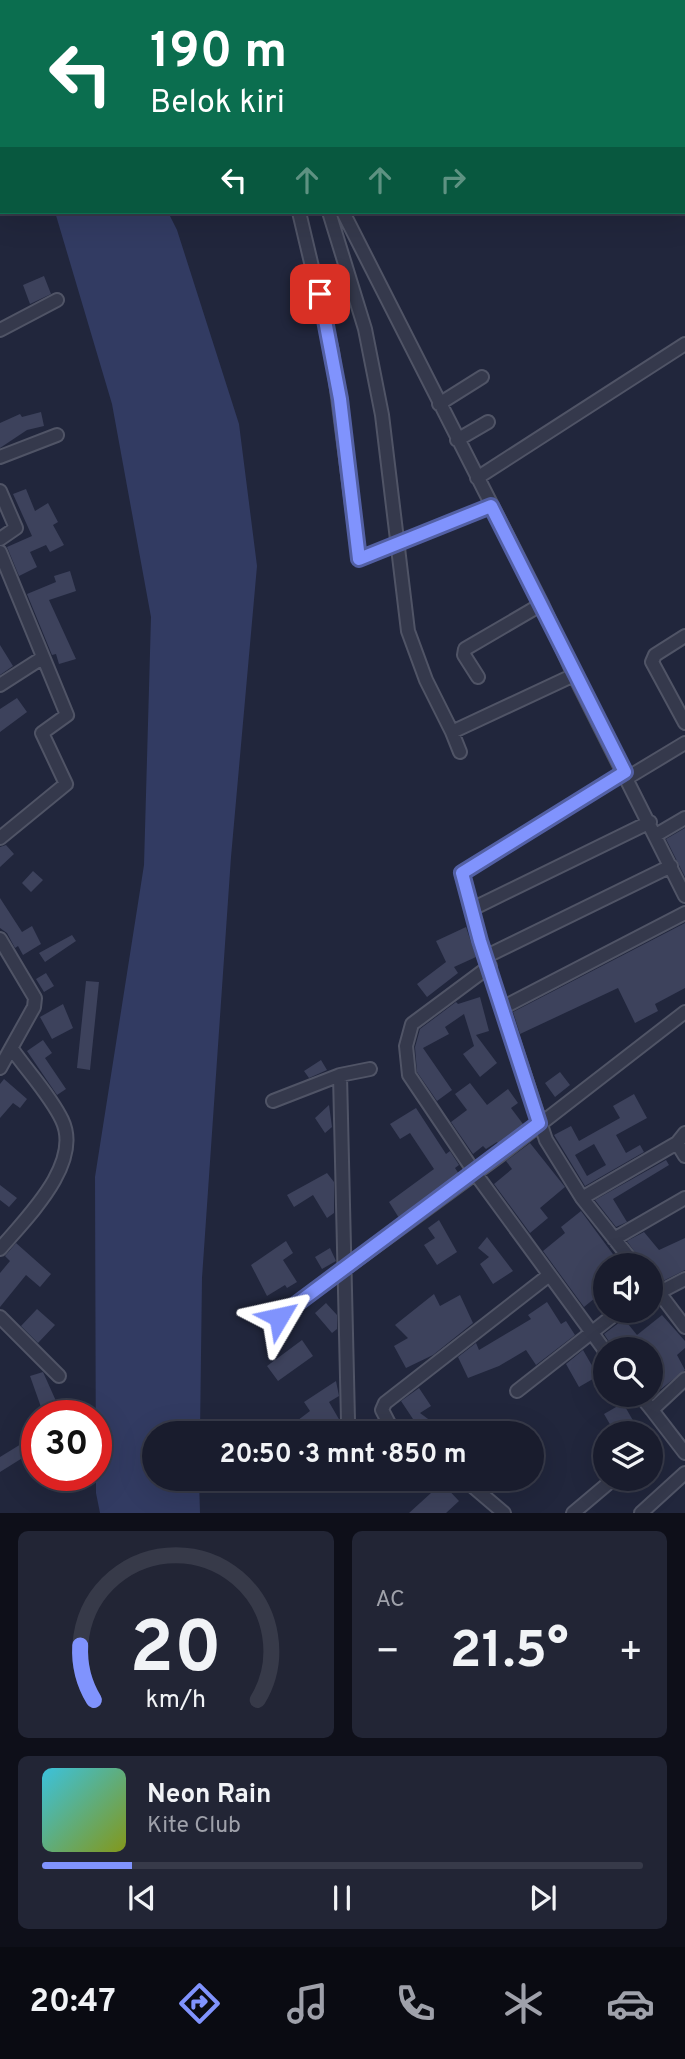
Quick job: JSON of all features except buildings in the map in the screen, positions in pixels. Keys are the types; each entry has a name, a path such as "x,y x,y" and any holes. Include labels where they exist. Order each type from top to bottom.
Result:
{"street":[{"path":"299,214 332,351 359,559 491,506"},
{"path":"330,214 365,328 382,415 398,544 400,583 410,638 460,752"},
{"path":"344,214 542,604 574,675 685,896"},
{"path":"0,330 57,300"},
{"path":"477,478 685,344"},
{"path":"439,404 482,377"},
{"path":"457,440 488,422"},
{"path":"0,457 57,435"},
{"path":"0,491 16,528 0,538"},
{"path":"0,552 67,715 45,729 42,738 66,784 0,838"},
{"path":"478,677 464,655 467,646 542,604"},
{"path":"685,636 655,655 652,662 685,723"},
{"path":"0,684 42,658"},
{"path":"452,732 574,675"},
{"path":"625,1253 582,1198 559,1163 539,1123 462,873 685,743"},
{"path":"656,835 685,818"},
{"path":"472,909 650,822"},
{"path":"594,1337 474,1173 410,1078 406,1046 412,1024 488,961 671,866"},
{"path":"502,1008 685,913"},
{"path":"0,939 35,998 34,1007 5,1056 61,1119 67,1137 57,1180 0,1249"},
{"path":"279,1317 685,1012"},
{"path":"273,1101 340,1075 370,1069"},
{"path":"340,1075 348,1420"},
{"path":"582,1198 681,1138 685,1156"},
{"path":"614,1239 685,1198"},
{"path":"388,1421 382,1410 385,1402 548,1276"},
{"path":"663,1284 685,1279"},
{"path":"663,1298 685,1327"},
{"path":"0,1317 59,1376"},
{"path":"517,1391 604,1323"},
{"path":"652,1410 685,1379"},
{"path":"650,1407 685,1453"},
{"path":"641,1513 685,1473"},
{"path":"478,1491 504,1513"},
{"path":"573,1513 599,1491"}],"water":[{"path":"56,214 169,214 177,230 239,424 257,566 231,857 202,1278 200,1421 142,1421 142,1491 199,1491 200,1513 100,1513 96,1491 112,1491 112,1400 96,1400 95,1177 144,865 151,617 112,404"}],"route":[{"path":"279,1317 503,1153 539,1123 480,941 462,873 625,772 491,506 359,559 340,399 320,294"}]}
